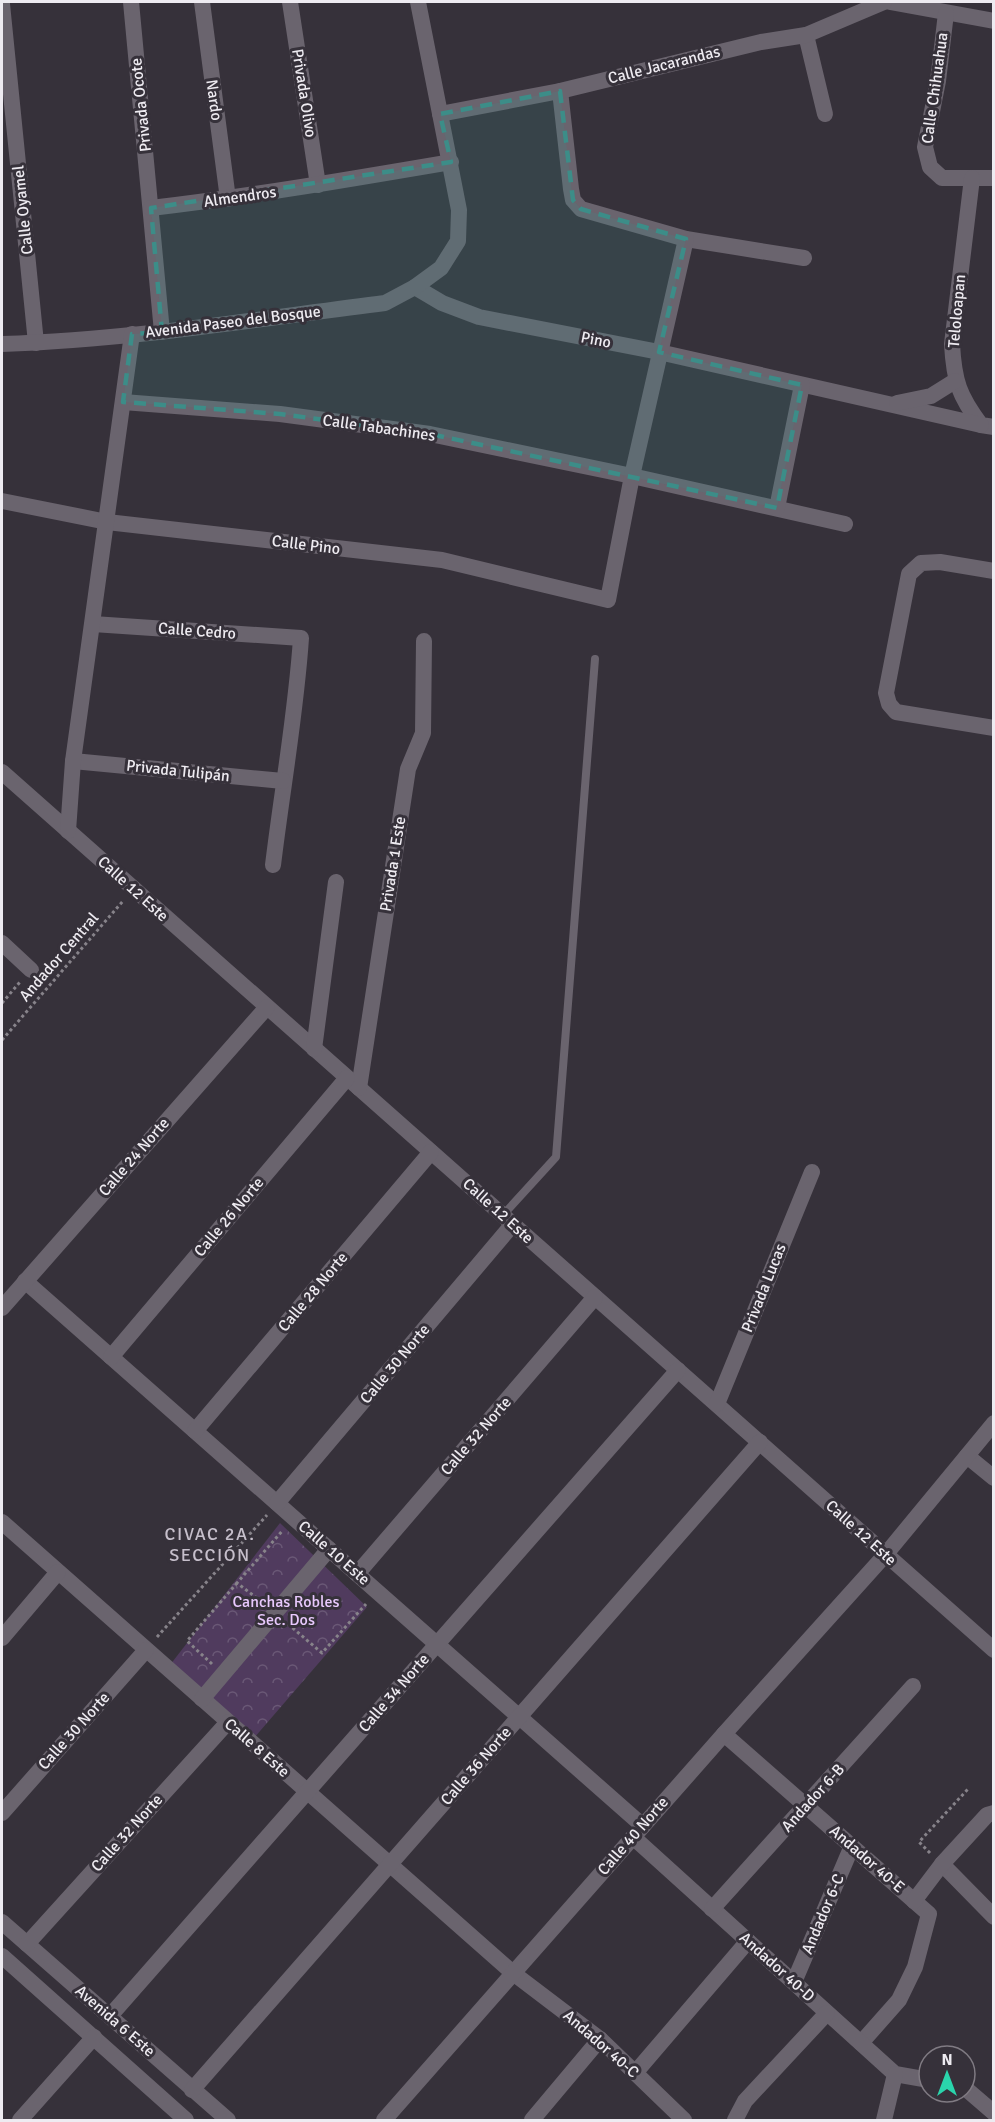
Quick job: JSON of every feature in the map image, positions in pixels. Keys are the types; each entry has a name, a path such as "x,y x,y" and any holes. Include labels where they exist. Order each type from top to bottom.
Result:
{"street":[{"name":"Privada Ocote","path":"131,2 151,208"},
{"name":"Nardo","path":"202,2 228,199"},
{"name":"Privada Olivo","path":"290,2 318,185"},
{"name":"Avenida Paseo del Bosque","path":"68,831 74,760 132,334 385,303 415,287 441,268 458,241 459,210 418,2"},
{"name":"Calle Jacarandas","path":"440,114 560,91 761,42 806,35 884,2"},
{"path":"890,2 993,21"},
{"name":"Calle Oyamel","path":"2,4 36,343"},
{"name":"Calle Chihuahua","path":"946,13 938,81 925,147 930,166 942,178 993,178"},
{"path":"806,35 825,114"},
{"path":"560,91 573,200 582,209 686,239 804,258"},
{"name":"Almendros","path":"151,208 228,199 451,162"},
{"name":"Teloloapan","path":"972,178 952,344 955,381 970,410 987,426"},
{"path":"151,208 162,332"},
{"path":"632,476 686,239"},
{"name":"Pino","path":"415,287 442,303 479,317 659,352 987,426"},
{"path":"2,344 132,334"},
{"path":"890,405 931,396 955,381"},
{"path":"777,508 802,385"},
{"name":"Calle Tabachines","path":"123,402 280,414 430,434 845,524"},
{"name":"Calle Pino","path":"2,501 107,522 442,561 608,600 632,476"},
{"path":"993,571 940,562 921,563 909,574 885,693 889,704 896,712 993,728"},
{"name":"Calle Cedro","path":"93,624 301,638 298,683 283,781"},
{"name":"Privada 1 Este","path":"353,1083 408,769 423,733 424,641"},
{"name":"Privada Tulipán","path":"74,760 283,781"},
{"name":"Calle 12 Este","path":"2,772 993,1650"},
{"path":"273,865 283,781"},
{"path":"314,1049 336,882"},
{"path":"2,943 31,970"},
{"name":"Calle 24 Norte","path":"2,1308 267,1007"},
{"name":"Calle 26 Norte","path":"111,1357 353,1083"},
{"name":"Calle 28 Norte","path":"195,1431 431,1152"},
{"name":"Privada Lucas","path":"717,1404 812,1172"},
{"name":"Calle 30 Norte","path":"277,1503 508,1220"},
{"name":"Calle 10 Este","path":"25,1281 519,1717 638,1831"},
{"name":"Calle 32 Norte","path":"357,1574 595,1297"},
{"name":"Calle 34 Norte","path":"110,2016 678,1370"},
{"name":"Calle 40 Norte","path":"384,2121 885,1554 993,1423"},
{"name":"Calle 36 Norte","path":"192,2090 760,1442"},
{"path":"967,1456 993,1478"},
{"name":"Calle 8 Este","path":"2,1522 513,1973"},
{"path":"202,1699 329,1549"},
{"path":"2,1638 58,1572"},
{"name":"Calle 30 Norte","path":"2,1813 146,1650"},
{"name":"Andador 6-B","path":"712,1909 913,1686"},
{"name":"Calle 32 Norte","path":"27,1944 228,1722"},
{"name":"Andador 40-E","path":"724,1734 929,1914 915,1967 899,2000 861,2043"},
{"path":"914,1901 942,1864 987,1815 993,1813"},
{"name":"Andador 40-D","path":"638,1831 712,1909 895,2074"},
{"name":"Andador 6-C","path":"794,1982 852,1846"},
{"path":"942,1864 993,1917"},
{"name":"Avenida 6 Este","path":"2,1922 228,2121"},
{"path":"635,2073 748,1941"},
{"name":"Avenida 6 Este","path":"5,1965 94,2037 174,2117"},
{"name":"Andador 40-C","path":"513,1973 600,2039 682,2120"},
{"path":"735,2121 745,2101 827,2013"},
{"path":"20,2121 94,2037"},
{"path":"532,2121 600,2039"},
{"path":"884,2121 895,2074 917,2078"},
{"path":"977,2099 993,2113"}],"lane":[{"path":"508,1220 556,1156 595,659"}],"path":[{"name":"Andador Central","path":"2,1040 121,904 131,886"},
{"name":"Andador Central","path":"2,1004 31,970"},
{"path":"146,1650 277,1503"},
{"path":"213,1665 187,1641 287,1525"},
{"path":"237,1582 264,1604"},
{"path":"322,1653 372,1597"},
{"path":"919,1842 968,1789"}],"highlighted area":[{"path":"560,91 573,200 581,209 686,239 659,352 802,385 777,508 430,434 280,414 123,402 132,334 162,332 151,208 451,162 440,114"}],"green space":[{"name":"Canchas Robles Sec. Dos","path":"280,1523 367,1607 254,1738 170,1665"}],"district":[{"name":"CIVAC 2A. SECCIÓN","path":"210,1544"}]}
